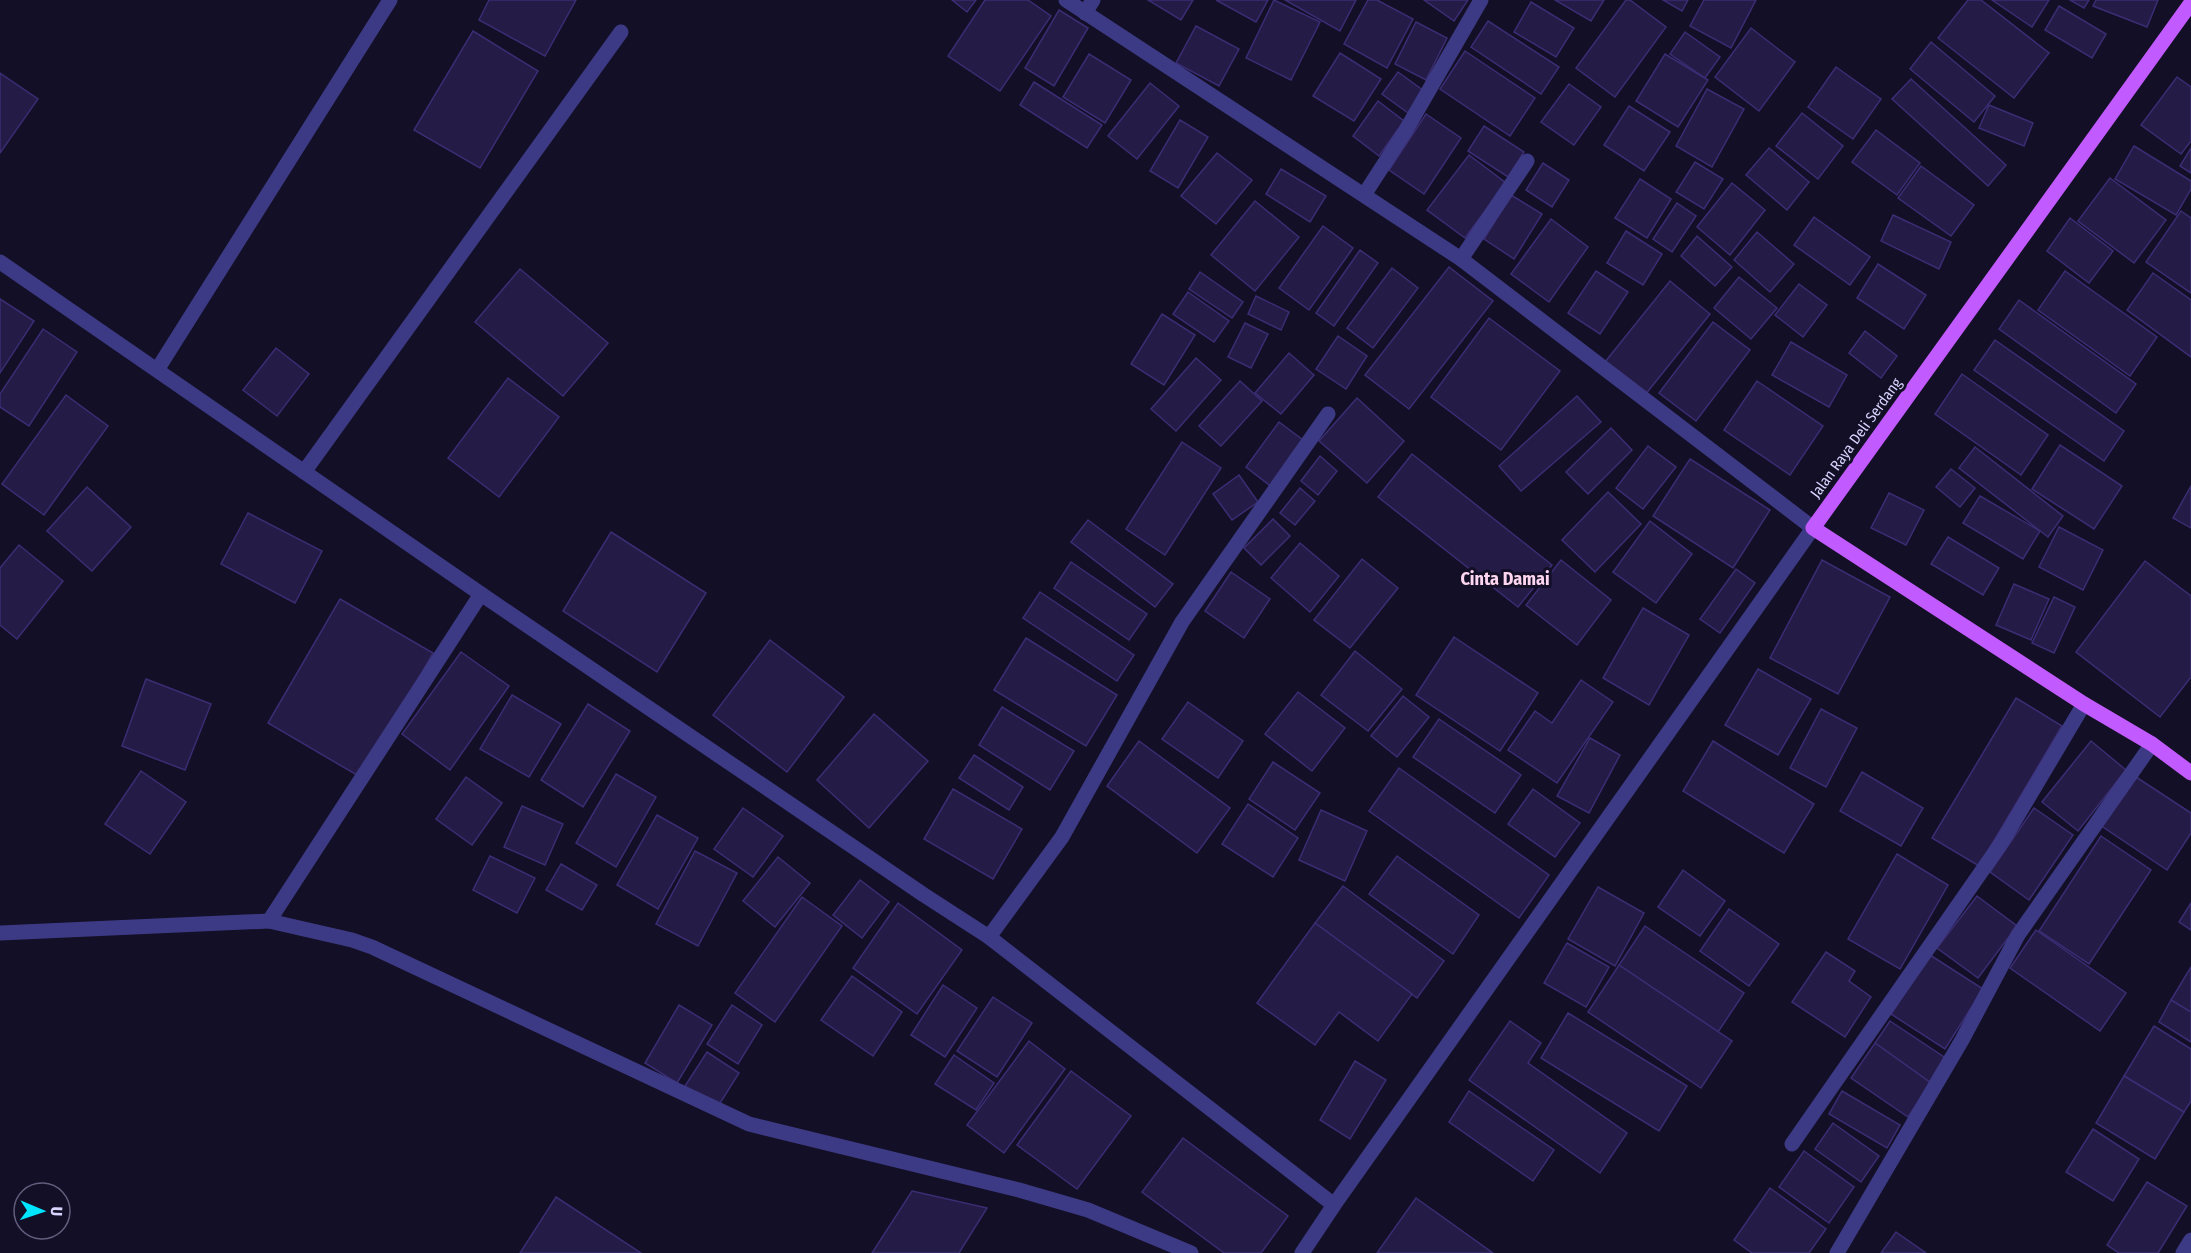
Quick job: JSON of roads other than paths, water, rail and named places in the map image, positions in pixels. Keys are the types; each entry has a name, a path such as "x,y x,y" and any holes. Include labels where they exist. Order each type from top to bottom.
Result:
{"main road":[{"name":"Jalan Raya Deli Serdang","path":"1813,528 2185,4"},
{"path":"1813,528 2084,704 2152,744 2191,773"}],"street":[{"path":"157,370 390,0"},
{"path":"1066,0 1089,7 1461,259 1813,528 1302,1253"},
{"path":"1364,195 1406,130 1481,0"},
{"path":"304,472 621,32"},
{"path":"1461,259 1527,161"},
{"path":"0,262 481,594 924,896 988,937 1334,1205"},
{"path":"988,937 1062,837 1182,622 1328,414"},
{"path":"269,921 481,594"},
{"path":"1792,1144 2002,842 2084,704"},
{"path":"1837,1253 1962,1040 2018,935 2152,744"},
{"path":"0,933 269,921 352,940 372,947 749,1124 1019,1190 1089,1210 1191,1253"},
{"path":"2183,1253 2191,1240"}],"district":[{"name":"Cinta Damai","path":"1505,579"}]}
